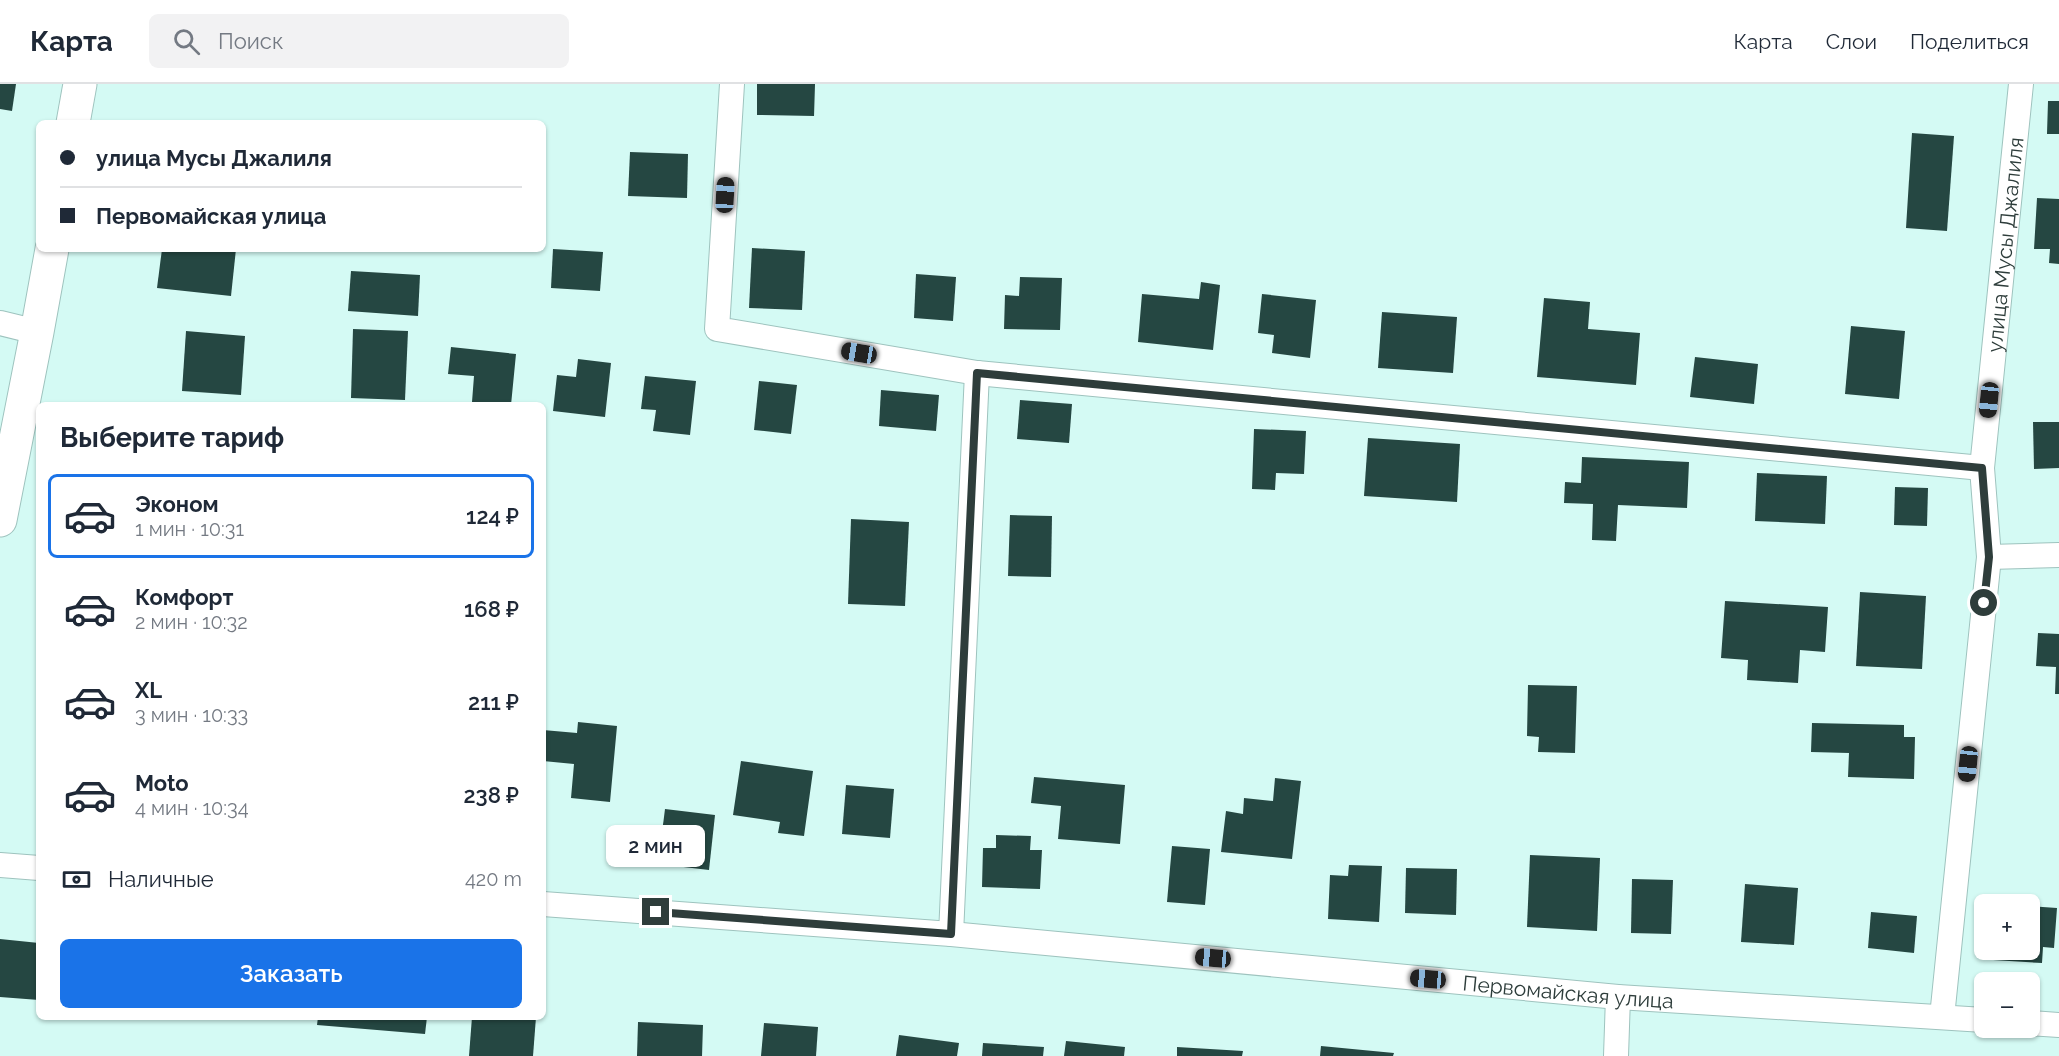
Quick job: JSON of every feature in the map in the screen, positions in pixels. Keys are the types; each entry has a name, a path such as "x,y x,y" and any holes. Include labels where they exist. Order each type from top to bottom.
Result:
{"street":[{"path":"74,120 80,84"},
{"path":"732,84 717,329 977,373 1982,468"},
{"name":"улица Мусы Джалиля","path":"1942,1017 1989,557 1982,468 2021,84"},
{"path":"0,520 51,252"},
{"path":"0,323 37,332"},
{"path":"951,934 977,373"},
{"path":"1989,557 2059,555"},
{"path":"0,865 36,868"},
{"name":"Первомайская улица","path":"546,904 951,934 1618,997 1974,1019"},
{"path":"1616,1056 1618,997"},
{"path":"2040,1024 2059,1025"}],"building":[{"path":"0,84 16,84 12,111 0,109"},
{"path":"757,84 815,84 814,116 757,115"},
{"path":"2048,101 2059,101 2059,134 2047,134"},
{"path":"1912,133 1954,136 1947,231 1906,228"},
{"path":"630,152 688,154 687,198 628,196"},
{"path":"2037,198 2059,199 2059,264 2049,263 2050,249 2034,249"},
{"path":"752,248 805,251 802,310 749,308"},
{"path":"553,249 603,252 600,291 551,288"},
{"path":"162,252 236,252 231,296 157,288"},
{"path":"351,271 420,275 418,316 348,311"},
{"path":"916,274 956,277 953,321 914,318"},
{"path":"1020,277 1062,278 1060,330 1004,329 1005,295 1019,296"},
{"path":"1201,282 1220,285 1213,350 1138,342 1142,294 1199,299"},
{"path":"1262,294 1316,300 1310,358 1272,353 1274,335 1258,333"},
{"path":"1544,298 1590,302 1588,329 1640,333 1636,385 1537,377"},
{"path":"1382,312 1457,317 1453,373 1378,368"},
{"path":"1851,326 1905,331 1899,399 1845,394"},
{"path":"353,329 408,331 405,400 351,398"},
{"path":"186,331 245,336 241,395 182,391"},
{"path":"451,347 516,354 511,402 472,402 474,376 448,374"},
{"path":"1695,357 1758,364 1754,404 1690,397"},
{"path":"578,359 611,363 605,417 553,411 557,375 576,377"},
{"path":"645,376 696,381 690,435 653,431 656,410 641,409"},
{"path":"759,381 797,385 791,434 754,430"},
{"path":"881,390 939,395 936,431 879,426"},
{"path":"1020,400 1072,404 1069,443 1017,439"},
{"path":"2033,422 2059,422 2059,468 2034,469"},
{"path":"1254,429 1306,431 1304,474 1276,473 1275,490 1252,489"},
{"path":"1368,438 1460,444 1457,502 1364,496"},
{"path":"1582,457 1689,462 1687,508 1618,505 1616,541 1592,540 1593,504 1564,503 1565,482 1581,483"},
{"path":"1757,473 1827,476 1825,524 1755,521"},
{"path":"1895,487 1928,488 1927,526 1894,525"},
{"path":"1010,515 1052,516 1051,577 1008,576"},
{"path":"851,519 909,522 905,606 848,604"},
{"path":"1860,592 1926,596 1922,669 1856,666"},
{"path":"1725,601 1828,607 1825,652 1800,650 1798,683 1747,680 1748,660 1721,658"},
{"path":"2038,633 2059,634 2059,694 2055,694 2056,667 2036,666"},
{"path":"1528,685 1577,686 1575,753 1538,752 1539,737 1527,736"},
{"path":"578,722 617,726 610,802 571,798 574,764 546,761 546,730 577,733"},
{"path":"1812,723 1904,725 1904,737 1915,737 1914,779 1848,777 1849,753 1811,752"},
{"path":"741,761 813,771 804,836 778,833 780,822 733,815"},
{"path":"1034,777 1125,785 1120,844 1058,839 1061,806 1031,803"},
{"path":"1275,778 1301,781 1292,859 1221,852 1226,811 1243,814 1244,798 1273,801"},
{"path":"846,785 894,789 890,838 842,834"},
{"path":"665,809 715,815 709,870 658,864"},
{"path":"996,835 1031,836 1030,850 1042,850 1040,889 982,887 983,848 996,848"},
{"path":"1172,846 1210,849 1205,905 1167,902"},
{"path":"1530,855 1600,858 1597,931 1527,927"},
{"path":"1349,865 1382,866 1379,922 1328,919 1330,875 1348,876"},
{"path":"1406,868 1457,869 1456,915 1405,913"},
{"path":"1632,879 1673,880 1671,934 1631,933"},
{"path":"1745,884 1798,888 1794,945 1741,942"},
{"path":"2040,907 2057,908 2054,948 2043,947 2042,963 1993,960 2040,960"},
{"path":"1871,912 1917,916 1914,953 1868,948"},
{"path":"0,939 36,943 36,1000 0,997"},
{"path":"318,1020 427,1020 425,1034 317,1025"},
{"path":"472,1020 536,1020 533,1056 469,1056"},
{"path":"638,1022 703,1025 702,1056 637,1056"},
{"path":"764,1023 818,1027 816,1056 761,1056"},
{"path":"899,1035 959,1043 957,1056 896,1056"},
{"path":"1066,1041 1125,1047 1124,1056 1064,1056"},
{"path":"983,1043 1044,1047 1043,1056 982,1056"},
{"path":"1321,1046 1394,1053 1393,1056 1320,1056"},
{"path":"1177,1047 1243,1051 1242,1056 1177,1056"}],"route":[{"path":"656,912 951,934 977,373 1982,468 1989,557 1984,603"}]}
